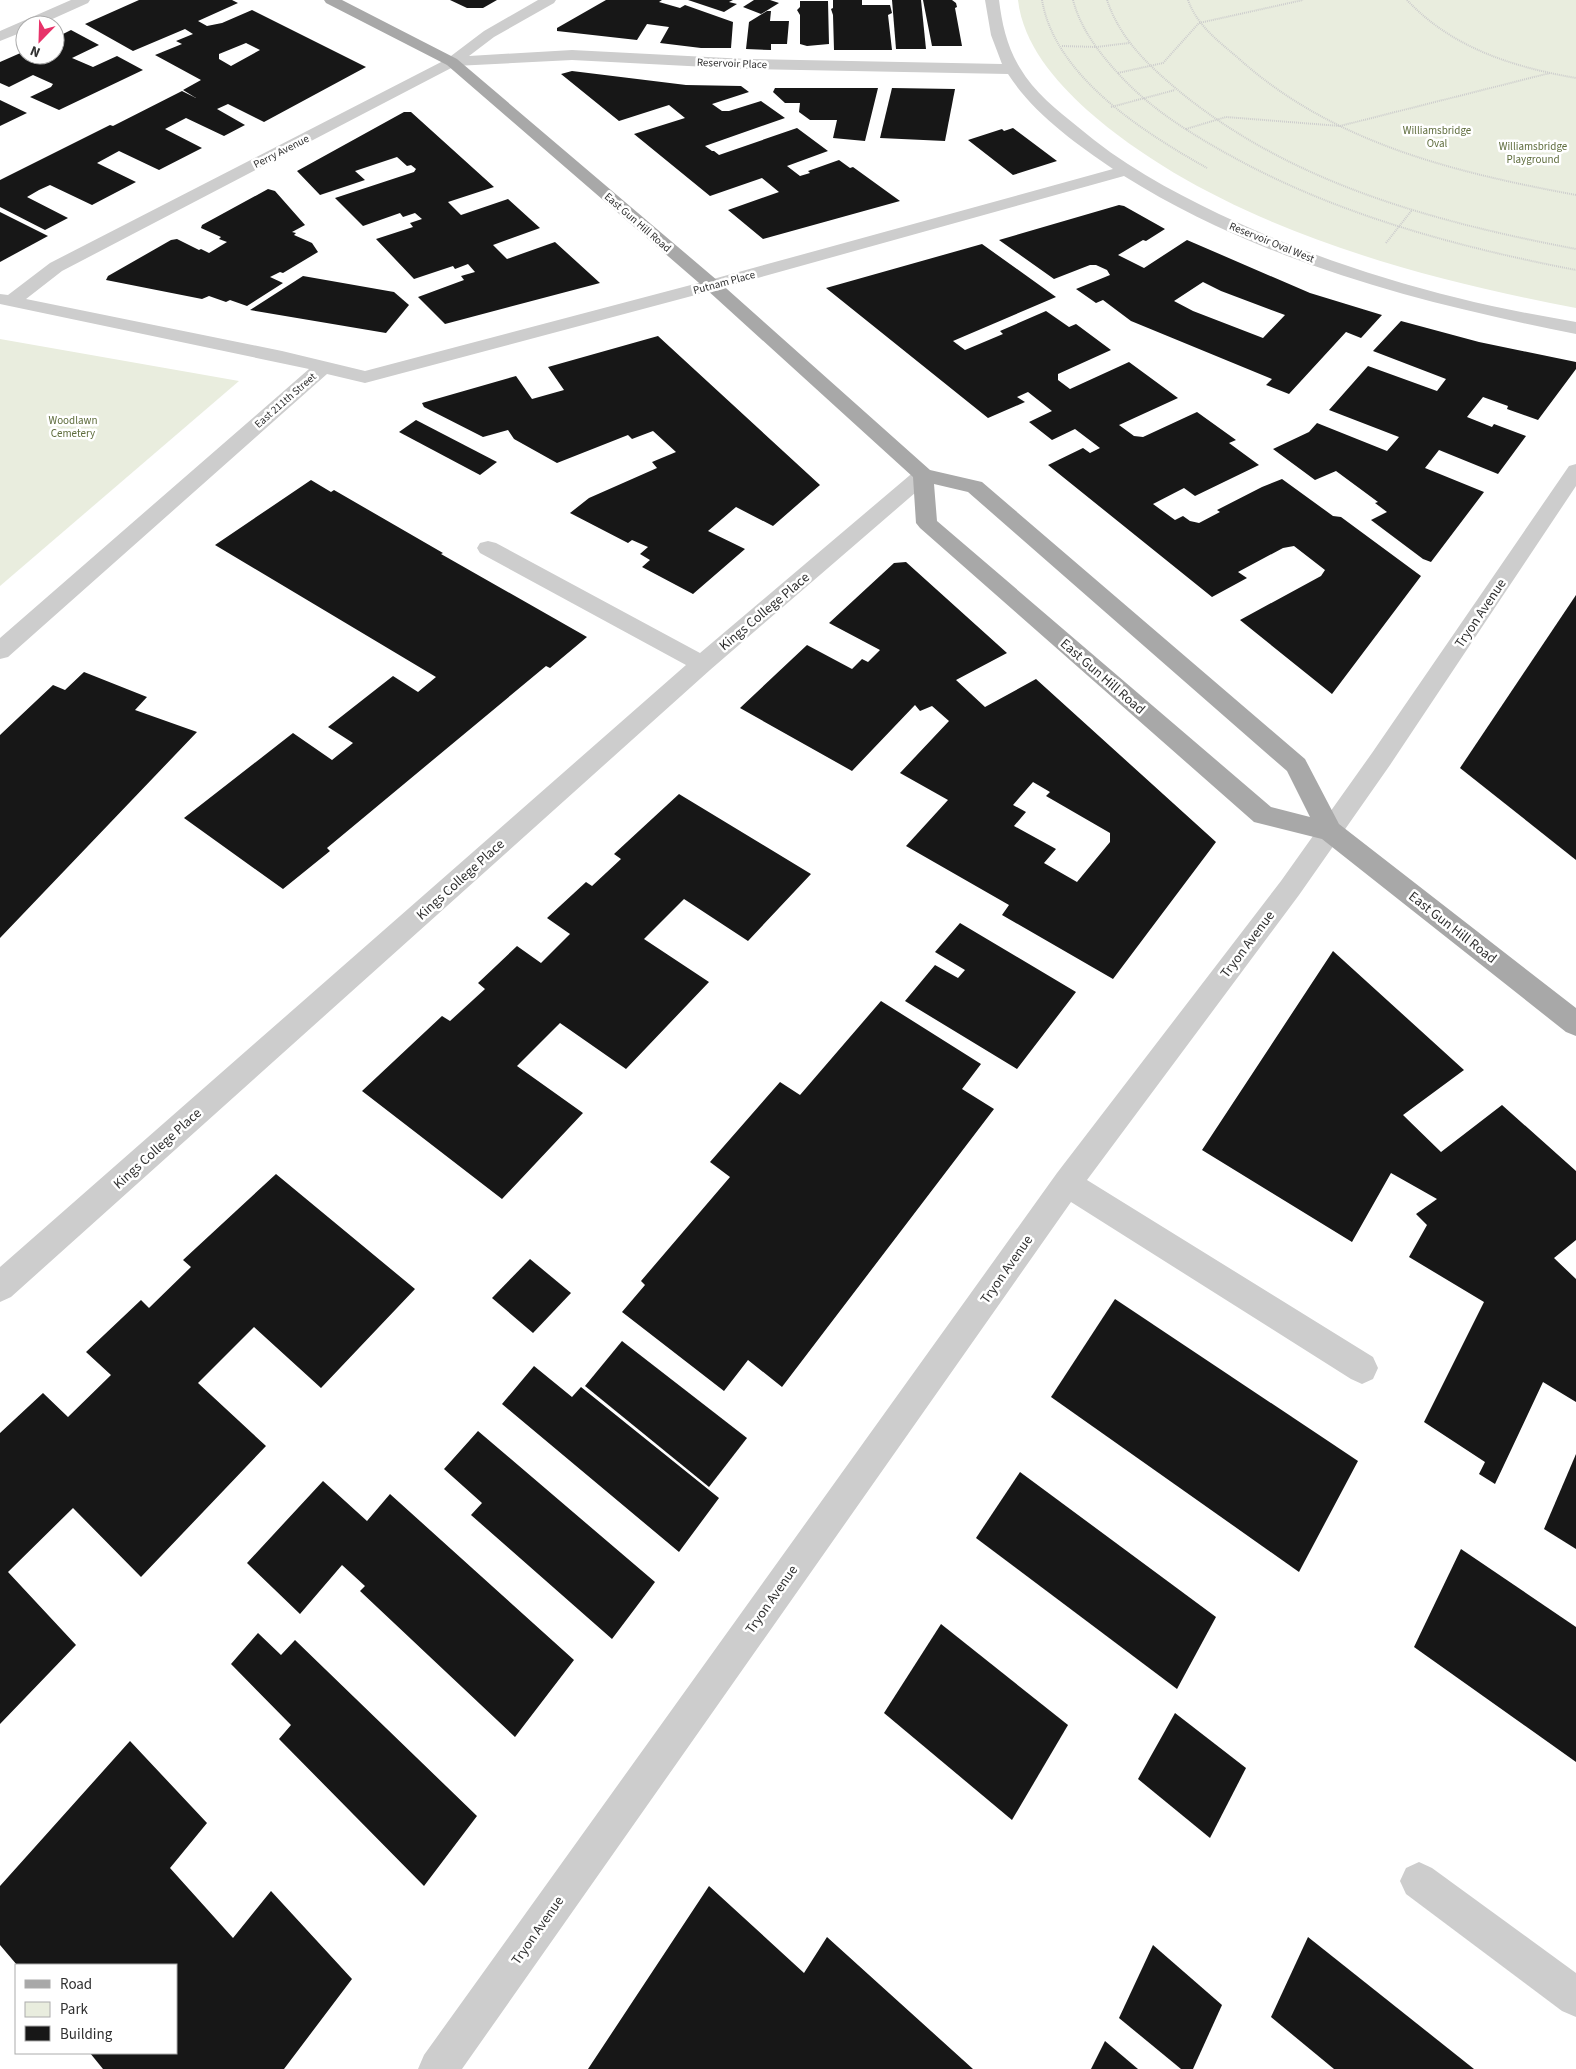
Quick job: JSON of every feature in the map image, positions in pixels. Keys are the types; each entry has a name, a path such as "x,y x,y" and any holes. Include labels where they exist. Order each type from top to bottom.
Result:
{"main road":[{"name":"East Gun Hill Road","path":"331,0 452,62 712,285 924,475 975,487 1296,765 1330,831 1576,1024"},
{"name":"East Gun Hill Road","path":"924,475 928,524 1263,815 1330,831"}],"street":[{"path":"49,15 83,0"},
{"name":"Perry Avenue","path":"6,300 56,267 452,62 488,34 549,0"},
{"name":"Reservoir Oval West","path":"992,0 993,14 1001,44 1012,69 1041,103 1083,141 1125,171 1196,210 1276,246 1360,276 1441,300 1576,328"},
{"path":"0,37 15,30"},
{"name":"Reservoir Place","path":"452,62 572,55 746,64 1012,69"},
{"name":"Putnam Place","path":"322,368 365,377 712,285 1125,171"},
{"name":"East 211th Street","path":"6,300 282,357 322,368"},
{"name":"East 211th Street","path":"0,651 322,368"},
{"name":"Tryon Avenue","path":"438,2069 1067,1183 1290,888 1576,471"},
{"name":"Kings College Place","path":"0,1287 702,664 924,475"},
{"path":"488,548 702,664"},
{"path":"1067,1183 1362,1368"},
{"path":"1419,1881 1576,1998"}],"path":[{"path":"1042,0 1052,31 1086,79 1112,106 1141,128 1214,172"},
{"path":"1073,0 1084,28 1096,47 1117,73 1142,99 1210,145 1263,173 1324,200 1398,227 1460,246 1576,270"},
{"path":"1107,0 1115,25 1150,66 1176,90 1238,135 1287,161 1343,186 1412,210 1472,227 1576,249"},
{"path":"1188,0 1199,23 1250,69 1308,110 1388,146 1440,163 1529,186 1576,195"},
{"path":"1117,73 1163,63 1199,23 1304,0"},
{"path":"1407,0 1427,20 1464,43 1512,63 1550,74 1576,78"},
{"path":"1062,46 1096,47 1129,43"},
{"path":"1186,129 1226,117 1340,126 1550,74"},
{"path":"1105,108 1176,90"},
{"path":"1384,245 1412,210"}],"green space":[{"name":"Williamsbridge Oval","path":"1018,0 1576,0 1576,308 1448,280 1383,262 1318,240 1254,214 1194,184 1138,150 1087,110 1063,87 1042,61 1026,32"},
{"name":"Woodlawn Cemetery","path":"0,339 239,381 0,586"}],"building":[{"path":"139,0 232,0 238,3 198,21 207,26 222,23 252,10 366,67 264,122 228,104 217,109 245,125 224,136 186,118 165,129 202,148 159,170 119,151 97,163 136,182 92,205 50,185 39,190 27,197 68,218 45,230 0,207 0,180 182,91 196,98 183,90 201,80 155,55 182,44 176,41 193,34 185,29 133,51 85,24","holes":["246,43 260,50 231,66 219,59 219,54"]},
{"path":"450,0 497,0 483,8 467,8"},
{"path":"606,0 662,0 659,2 680,8 685,5 733,22 731,48 701,48 660,43 669,27 647,24 637,40 557,31 557,28"},
{"path":"688,0 733,0 729,2 737,4 724,12"},
{"path":"754,0 770,0 779,3 761,14 743,7"},
{"path":"833,0 862,0 862,5 890,5 892,13 888,15 892,50 834,50 833,15 831,9 833,8"},
{"path":"892,0 921,0 926,49 896,49"},
{"path":"923,0 952,0 956,3 957,7 955,8 962,46 932,46"},
{"path":"800,1 828,1 829,44 807,46 800,44 800,15 797,10 800,7"},
{"path":"767,11 771,11 770,21 789,21 787,44 771,44 771,50 746,49 749,22"},
{"path":"71,30 99,45 72,58 93,67 117,56 143,70 59,110 30,97 51,87 53,84 33,75 9,87 0,83 0,62 15,55 15,65 65,65 65,33"},
{"path":"572,71 686,85 741,86 749,92 712,104 722,111 729,111 761,101 785,118 705,146 719,155 797,128 828,151 787,166 800,176 810,173 808,171 839,160 850,168 853,167 900,201 763,239 728,210 779,192 762,178 710,196 634,134 685,118 669,105 619,121 561,74"},
{"path":"775,88 878,88 865,141 833,138 837,120 810,120 799,112 800,103 785,103 773,92"},
{"path":"892,88 955,89 945,141 880,138"},
{"path":"0,100 27,113 0,126"},
{"path":"404,112 411,112 494,187 448,202 461,215 508,199 540,228 493,245 507,259 555,242 600,283 445,324 418,297 464,280 461,276 475,272 468,264 455,269 453,266 414,279 376,239 413,227 410,223 422,219 415,213 403,217 400,213 363,226 335,198 414,172 416,169 411,165 407,166 397,157 355,171 365,180 320,195 297,171"},
{"path":"1013,128 1057,161 1013,175 968,140 1002,129 1004,131"},
{"path":"268,189 275,191 305,225 292,232 296,233 294,235 312,243 318,252 283,273 280,272 270,277 283,283 247,306 209,296 202,299 106,280 108,276 171,240 177,239 209,253 227,242 219,239 221,237 201,228 202,225"},
{"path":"1119,205 1165,229 1118,255 1144,268 1187,240 1310,293 1382,315 1361,338 1346,332 1289,394 1266,385 1272,379 1131,321 1103,300 1096,303 1076,289 1110,275 1107,270 1096,265 1090,265 1054,279 999,240","holes":["1203,282 1221,291 1285,315 1263,338 1193,311 1174,301"]},
{"path":"0,212 48,236 0,262"},
{"path":"982,244 1056,297 953,341 965,350 1003,334 1000,331 1046,311 1069,327 1076,324 1111,350 1058,374 1058,380 1070,389 1129,362 1178,398 1119,425 1134,436 1143,437 1197,412 1236,440 1229,443 1259,465 1195,496 1184,488 1153,504 1175,520 1183,516 1190,521 1199,523 1220,512 1217,510 1282,479 1333,516 1341,517 1421,576 1332,694 1240,620 1321,576 1325,570 1294,546 1283,548 1238,572 1247,578 1212,597 1048,465 1083,448 1090,453 1100,448 1075,429 1052,440 1029,422 1052,411 1028,392 1017,397 1025,402 988,418 826,288"},
{"path":"303,276 394,292 409,305 386,333 250,310"},
{"path":"1401,321 1479,342 1576,362 1576,369 1538,420 1507,409 1508,406 1483,397 1467,417 1492,427 1494,424 1526,436 1498,474 1439,450 1425,468 1484,492 1431,562 1423,559 1371,520 1387,512 1375,503 1378,502 1336,471 1315,480 1273,449 1309,432 1317,423 1387,451 1399,437 1329,410 1368,366 1437,391 1446,379 1373,351"},
{"path":"658,336 820,485 773,526 736,507 708,531 745,549 693,594 642,567 650,560 640,554 648,547 632,540 628,543 570,513 589,498 657,468 652,462 676,452 653,431 632,439 628,435 557,463 514,439 508,430 483,437 424,407 422,403 516,376 532,399 564,390 548,367"},
{"path":"416,420 497,462 480,475 399,432"},
{"path":"311,480 331,492 334,490 443,553 441,554 587,637 550,668 546,666 327,848 330,851 283,889 184,818 293,733 332,760 353,743 328,727 393,676 418,692 436,677 215,545"},
{"path":"906,562 1007,653 956,680 985,707 1036,679 1216,842 1113,979 1002,915 1009,905 906,846 948,800 900,773 949,721 932,706 920,711 915,705 852,771 740,708 807,645 852,669 862,659 868,662 880,650 829,623 894,563","holes":["1033,782 1050,792 1046,796 1110,833 1110,842 1077,882 1044,863 1056,849 1014,826 1026,812 1013,805"]},
{"path":"1576,595 1576,860 1460,768"},
{"path":"84,672 147,697 135,710 197,732 0,938 0,735 53,685 65,690"},
{"path":"679,794 811,874 748,941 684,899 644,939 709,982 626,1069 560,1023 517,1066 583,1113 502,1199 362,1091 442,1016 450,1021 485,989 478,983 517,946 541,963 570,934 547,918 586,882 592,886 621,859 614,854"},
{"path":"960,923 1076,992 1017,1069 905,1001 935,965 958,978 965,970 935,952"},
{"path":"1333,951 1464,1070 1403,1115 1441,1152 1502,1105 1576,1171 1576,1240 1554,1258 1576,1279 1576,1402 1543,1382 1495,1484 1479,1474 1485,1462 1424,1422 1484,1302 1409,1257 1427,1225 1416,1214 1437,1199 1391,1173 1352,1242 1202,1150"},
{"path":"881,1001 981,1064 962,1089 994,1109 782,1387 748,1360 724,1391 622,1312 645,1285 641,1281 730,1177 710,1162 780,1082 800,1095"},
{"path":"276,1174 415,1289 321,1388 254,1327 198,1383 266,1446 141,1577 73,1508 8,1572 76,1645 0,1724 0,1433 43,1393 68,1417 111,1375 86,1352 141,1300 149,1308 191,1267 183,1260"},
{"path":"530,1259 571,1293 533,1333 492,1298"},
{"path":"1115,1299 1358,1461 1299,1572 1051,1397"},
{"path":"622,1341 747,1438 709,1487 585,1386"},
{"path":"534,1366 572,1397 581,1387 719,1498 679,1552 502,1404"},
{"path":"478,1431 655,1582 612,1639 471,1515 482,1503 444,1469"},
{"path":"1576,1454 1576,1549 1544,1529"},
{"path":"1020,1472 1216,1617 1177,1689 976,1538"},
{"path":"323,1481 367,1521 390,1494 574,1660 515,1737 360,1591 365,1586 342,1565 300,1614 247,1563"},
{"path":"1461,1549 1576,1627 1576,1762 1414,1647"},
{"path":"941,1624 1068,1725 1012,1820 884,1713"},
{"path":"258,1633 281,1655 295,1640 477,1816 424,1886 279,1739 291,1725 231,1664"},
{"path":"1175,1713 1246,1768 1210,1838 1138,1779"},
{"path":"130,1741 207,1823 170,1868 233,1938 271,1891 352,1979 284,2069 103,2069 91,2054 178,2054 178,1964 16,1964 0,1945 0,1886"},
{"path":"709,1886 804,1973 827,1937 973,2069 588,2069"},
{"path":"1308,1937 1474,2069 1334,2069 1271,2017"},
{"path":"1153,1945 1222,2005 1193,2069 1181,2069 1119,2018"},
{"path":"1105,2041 1138,2069 1091,2069"}],"park label":[{"name":"Williamsbridge Playground","path":"1533,152"}]}
